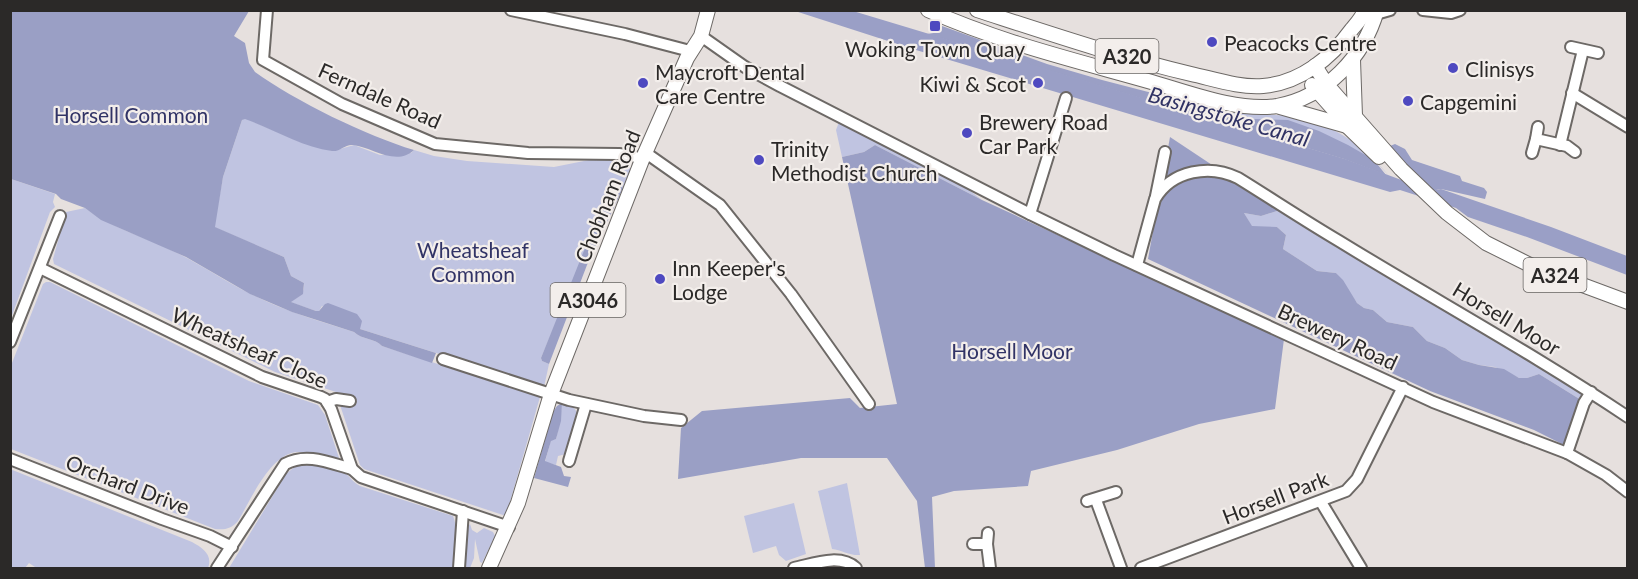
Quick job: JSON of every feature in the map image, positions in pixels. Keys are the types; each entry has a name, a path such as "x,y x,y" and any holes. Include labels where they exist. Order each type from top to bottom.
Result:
{"main road":[{"name":"Chobham Road","path":"489,568 510,527 550,394 644,157 690,51 700,36 708,10"},
{"name":"A320","path":"927,10 999,39 1203,97 1245,106 1277,106 1300,100 1322,88 1353,60 1377,11"},
{"name":"A320","path":"977,10 1166,68 1223,81 1259,86 1273,85 1296,78 1310,70 1334,51 1354,27 1360,10"},
{"path":"1354,27 1363,16 1377,11"},
{"path":"1277,106 1351,121 1355,78 1353,60"},
{"name":"A324","path":"1310,70 1322,88 1438,217 1473,241 1486,243"},
{"name":"A324","path":"1385,157 1447,213 1486,243 1534,267 1628,302"}],"street":[{"name":"Ferndale Road","path":"267,10 263,60 342,104 435,144 528,153 619,154 644,157"},
{"path":"511,10 625,34 690,51"},
{"path":"1423,10 1451,13 1460,10"},
{"name":"Brewery Road","path":"700,36 745,67 772,82 1030,214 1433,402 1567,453 1606,475 1628,492"},
{"path":"1571,47 1598,53"},
{"path":"1560,145 1583,50"},
{"path":"1572,93 1628,127"},
{"path":"1030,214 1065,99"},
{"path":"1532,153 1538,127"},
{"path":"1536,139 1560,145 1575,152"},
{"path":"1137,265 1166,152"},
{"path":"644,157 720,205 790,294 868,404"},
{"name":"Horsell Moor","path":"1155,199 1167,184 1192,173 1213,170 1230,174 1591,392 1628,417"},
{"path":"10,342 60,216"},
{"name":"Wheatsheaf Close","path":"40,268 262,377 313,394 327,402 352,469"},
{"path":"443,360 586,404 644,416 681,420"},
{"name":"Horsell Park","path":"1141,568 1322,502 1346,491 1356,482 1403,387"},
{"path":"1567,453 1584,402 1591,392"},
{"path":"327,402 336,399 350,401"},
{"path":"569,461 586,404"},
{"path":"218,568 285,464 297,459 312,458 352,469 361,477 510,527"},
{"name":"Orchard Drive","path":"10,459 210,536 232,547"},
{"path":"1110,491 1091,501 1121,568"},
{"path":"1322,502 1361,568"},
{"path":"459,568 463,511"},
{"path":"973,544 988,538 990,568"},
{"path":"794,568 837,561 847,562 856,568"}],"green space":[{"name":"Wheatsheaf Common","path":"10,11 249,11 234,36 245,43 249,63 255,72 332,117 414,150 400,157 384,155 353,145 332,151 310,146 245,119 242,120 223,177 215,227 284,257 291,276 304,283 303,294 291,302 316,311 328,303 357,314 362,321 360,329 436,353 432,363 382,346 354,332 292,312 250,294 186,257 101,220 85,208 61,199 56,194 11,179"},
{"path":"942,26 1047,64 1187,102 1219,113 1253,119 1288,120 1348,145 1374,160 1386,175 1344,159 927,34 940,32"},
{"path":"1187,102 1228,112 1288,116 1318,123 1357,145 1379,164 1389,176 1374,160 1253,119 1219,113"},
{"name":"Wheatsheaf Common","path":"245,118 298,141 333,151 354,145 380,155 411,153 414,150 434,156 467,161 554,167 594,159 614,159 615,162 631,168 623,188 615,184 608,197 541,358 549,364 544,387 360,329 322,306 319,311 316,311 290,302 302,292 304,283 291,276 284,257 214,227 223,177 242,120"},
{"path":"839,122 969,190 982,200 875,145 864,152 842,157 836,130"},
{"path":"1170,137 1280,210 1261,216 1244,213 1252,226 1277,227 1286,235 1283,249 1317,271 1336,273 1357,303 1364,308 1373,310 1387,322 1413,327 1427,341 1445,348 1462,360 1504,369 1519,378 1539,374 1581,400 1564,445 1534,430 1430,391 1148,259"},
{"path":"1395,144 1405,149 1412,160 1460,176 1462,181 1484,188 1487,192 1485,199 1441,189 1431,191 1390,146"},
{"name":"Horsell Moor","path":"875,145 982,200 1284,339 1275,409 1199,424 1117,450 1031,471 1028,486 954,491 932,497 935,568 925,568 917,501 887,458 801,458 678,479 681,428 702,411 850,398 860,408 897,404 842,157 864,152"},
{"path":"11,179 55,194 53,202 55,207 50,212 11,318"},
{"path":"615,184 623,188 587,265 549,364 541,358 583,253"},
{"path":"85,208 105,221 181,255 276,306 354,332 382,346 540,397 506,516 364,469 360,465 339,402 342,394 275,372 54,264 53,259 66,212"},
{"path":"1280,210 1582,392 1581,400 1539,374 1519,378 1495,367 1462,360 1445,348 1427,341 1413,327 1387,322 1373,310 1364,308 1357,303 1336,273 1317,271 1283,249 1286,235 1277,227 1252,227 1244,213 1261,216"},
{"path":"46,282 249,381 318,405 325,415 340,461 303,452 288,454 279,460 262,479 238,521 225,529 215,529 11,449 10,368 43,284"},
{"path":"562,403 576,410 578,416 566,454 558,456 556,465 545,462 551,440 556,439"},
{"path":"562,403 561,421 556,439 551,441 545,461 561,467 564,476 571,477 568,487 534,478 553,412"},
{"path":"306,463 337,468 360,486 453,516 456,535 453,568 229,568 286,474 298,464"},
{"path":"10,469 192,542 203,549 208,556 208,568 35,568 29,563 25,568 11,568"},
{"path":"847,483 860,555 832,549 818,491"},
{"path":"794,503 806,554 786,561 779,555 776,546 753,553 744,516"},
{"path":"470,524 472,530 477,533 484,528 493,532 495,536 482,563 475,539 474,558 470,568 464,568 467,528"}],"shaded area":[{"name":"Basingstoke Canal","path":"795,11 853,11 1345,159 1431,191 1441,189 1627,256 1627,275 1468,217 1456,208 1400,190 1390,192 916,50"}],"place":[{"name":"Woking Town Quay","path":"935,26"},
{"name":"Peacocks Centre","path":"1212,42"},
{"name":"Clinisys","path":"1453,68"},
{"name":"Maycroft Dental Care Centre","path":"643,83"},
{"name":"Kiwi & Scot","path":"1038,83"},
{"name":"Capgemini","path":"1408,101"},
{"name":"Brewery Road Car Park","path":"967,133"},
{"name":"Trinity Methodist Church","path":"759,160"},
{"name":"Inn Keeper's Lodge","path":"660,279"}],"park label":[{"name":"Horsell Common","path":"131,114"}]}
